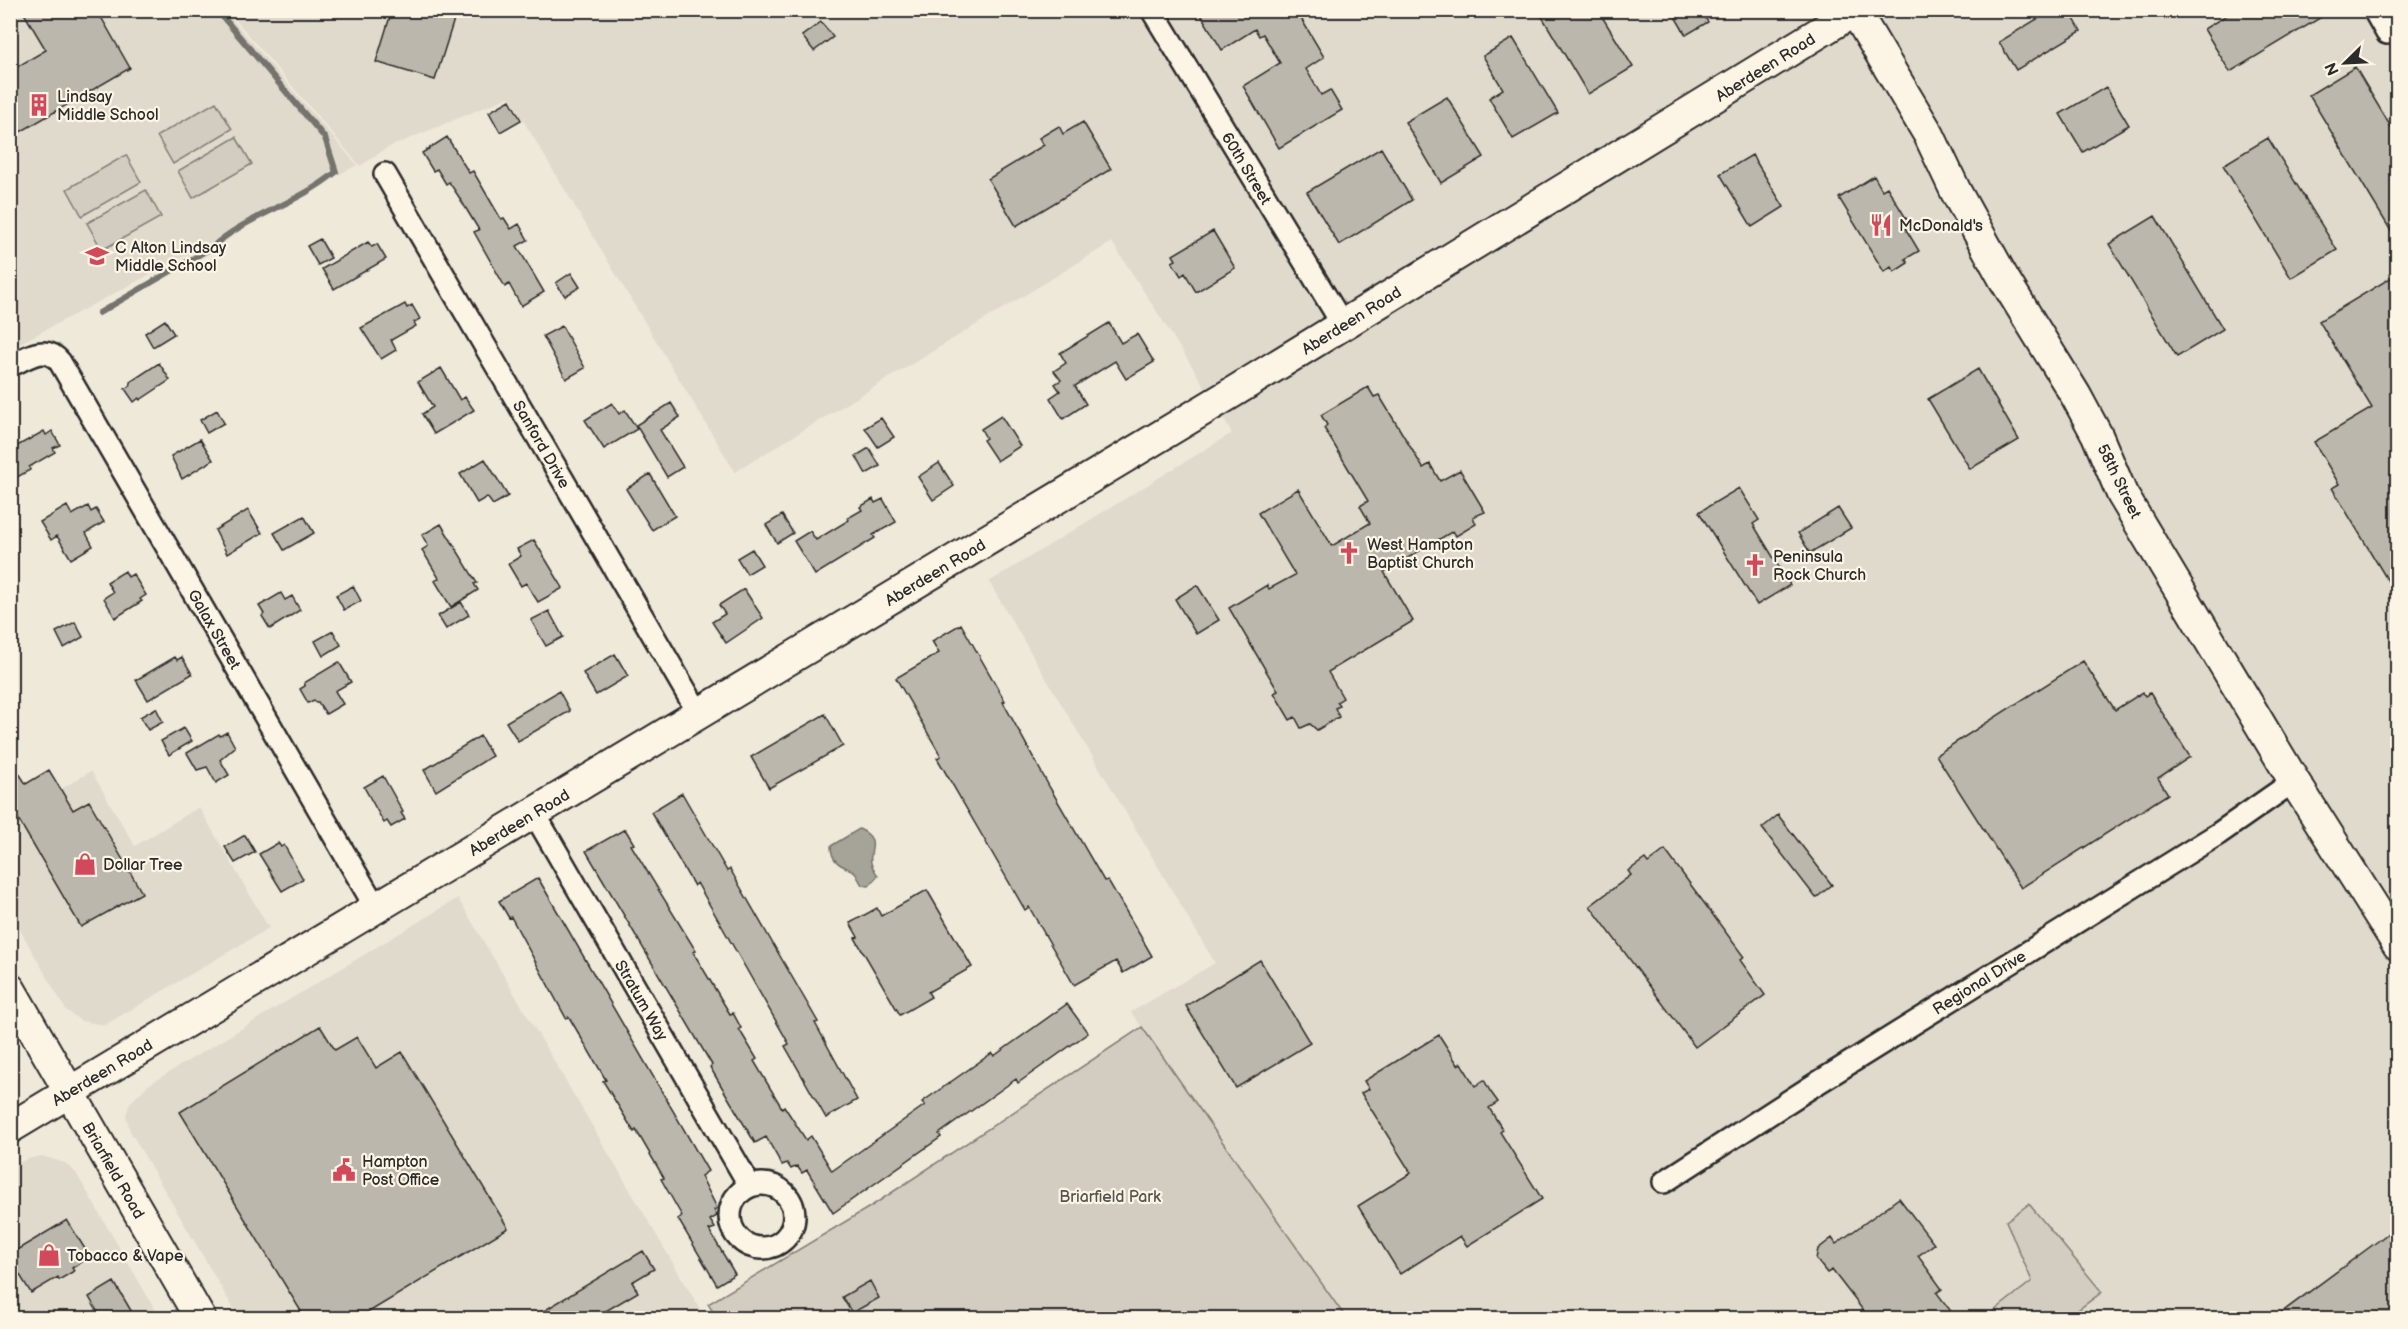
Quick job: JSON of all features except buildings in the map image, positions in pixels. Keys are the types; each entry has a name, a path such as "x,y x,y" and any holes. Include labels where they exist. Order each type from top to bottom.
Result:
{"main road":[{"name":"Aberdeen Road","path":"10,1128 1343,325 1855,11"},
{"name":"58th Street","path":"1855,11 1929,135 1956,192 2004,279 2076,396 2097,435 2122,494 2294,781 2397,945"},
{"name":"Briarfield Road","path":"10,990 200,1318"}],"street":[{"name":"60th Street","path":"1152,10 1343,325"},
{"path":"2374,10 2387,33"},
{"name":"Sanford Drive","path":"385,174 699,714"},
{"name":"Galax Street","path":"10,366 37,353 51,354 56,357 376,908"},
{"name":"Regional Drive","path":"1664,1182 1819,1081 2218,834 2294,781"},
{"name":"Stratum Way","path":"534,813 750,1186"}],"shaded area":[{"name":"C Alton Lindsay Middle School","path":"11,11 225,11 357,165 11,348"},
{"path":"228,11 2397,11 2397,1318 1346,1318 1131,1012 1215,963 989,582 1232,433 1112,242 735,472 509,97 387,148 360,166"},
{"path":"91,771 135,846 199,807 269,928 105,1025 81,1021 66,1010 11,914 10,820"},
{"path":"859,829 866,833 872,841 871,863 878,876 869,886 862,885 854,871 838,863 831,851 831,846"},
{"path":"458,898 700,1309 683,1318 239,1318 130,1131 126,1115 130,1103 148,1085"},
{"path":"42,1156 65,1163 76,1173 160,1318 11,1318 11,1167 27,1159"}],"green space":[{"path":"216,102 232,129 173,164 157,136"},
{"path":"236,137 252,164 193,198 178,171"},
{"path":"126,155 141,182 82,216 67,189"},
{"path":"146,190 161,217 102,250 87,223"},
{"name":"Briarfield Park","path":"1142,1027 1346,1318 717,1318 708,1304 873,1205"},
{"path":"2029,1204 2102,1292 2067,1318 1985,1318 2032,1281 2006,1221"}],"waterway":[{"path":"99,313 211,248 240,227 306,193 336,172 325,138 217,10"}],"place":[{"name":"Lindsay Middle School","path":"39,105"},
{"name":"McDonald's","path":"1881,225"},
{"name":"C Alton Lindsay Middle School","path":"97,256"},
{"name":"West Hampton Baptist Church","path":"1349,553"},
{"name":"Peninsula Rock Church","path":"1755,565"},
{"name":"Dollar Tree","path":"85,864"},
{"name":"Hampton Post Office","path":"344,1170"},
{"name":"Tobacco & Vape","path":"49,1255"}]}
